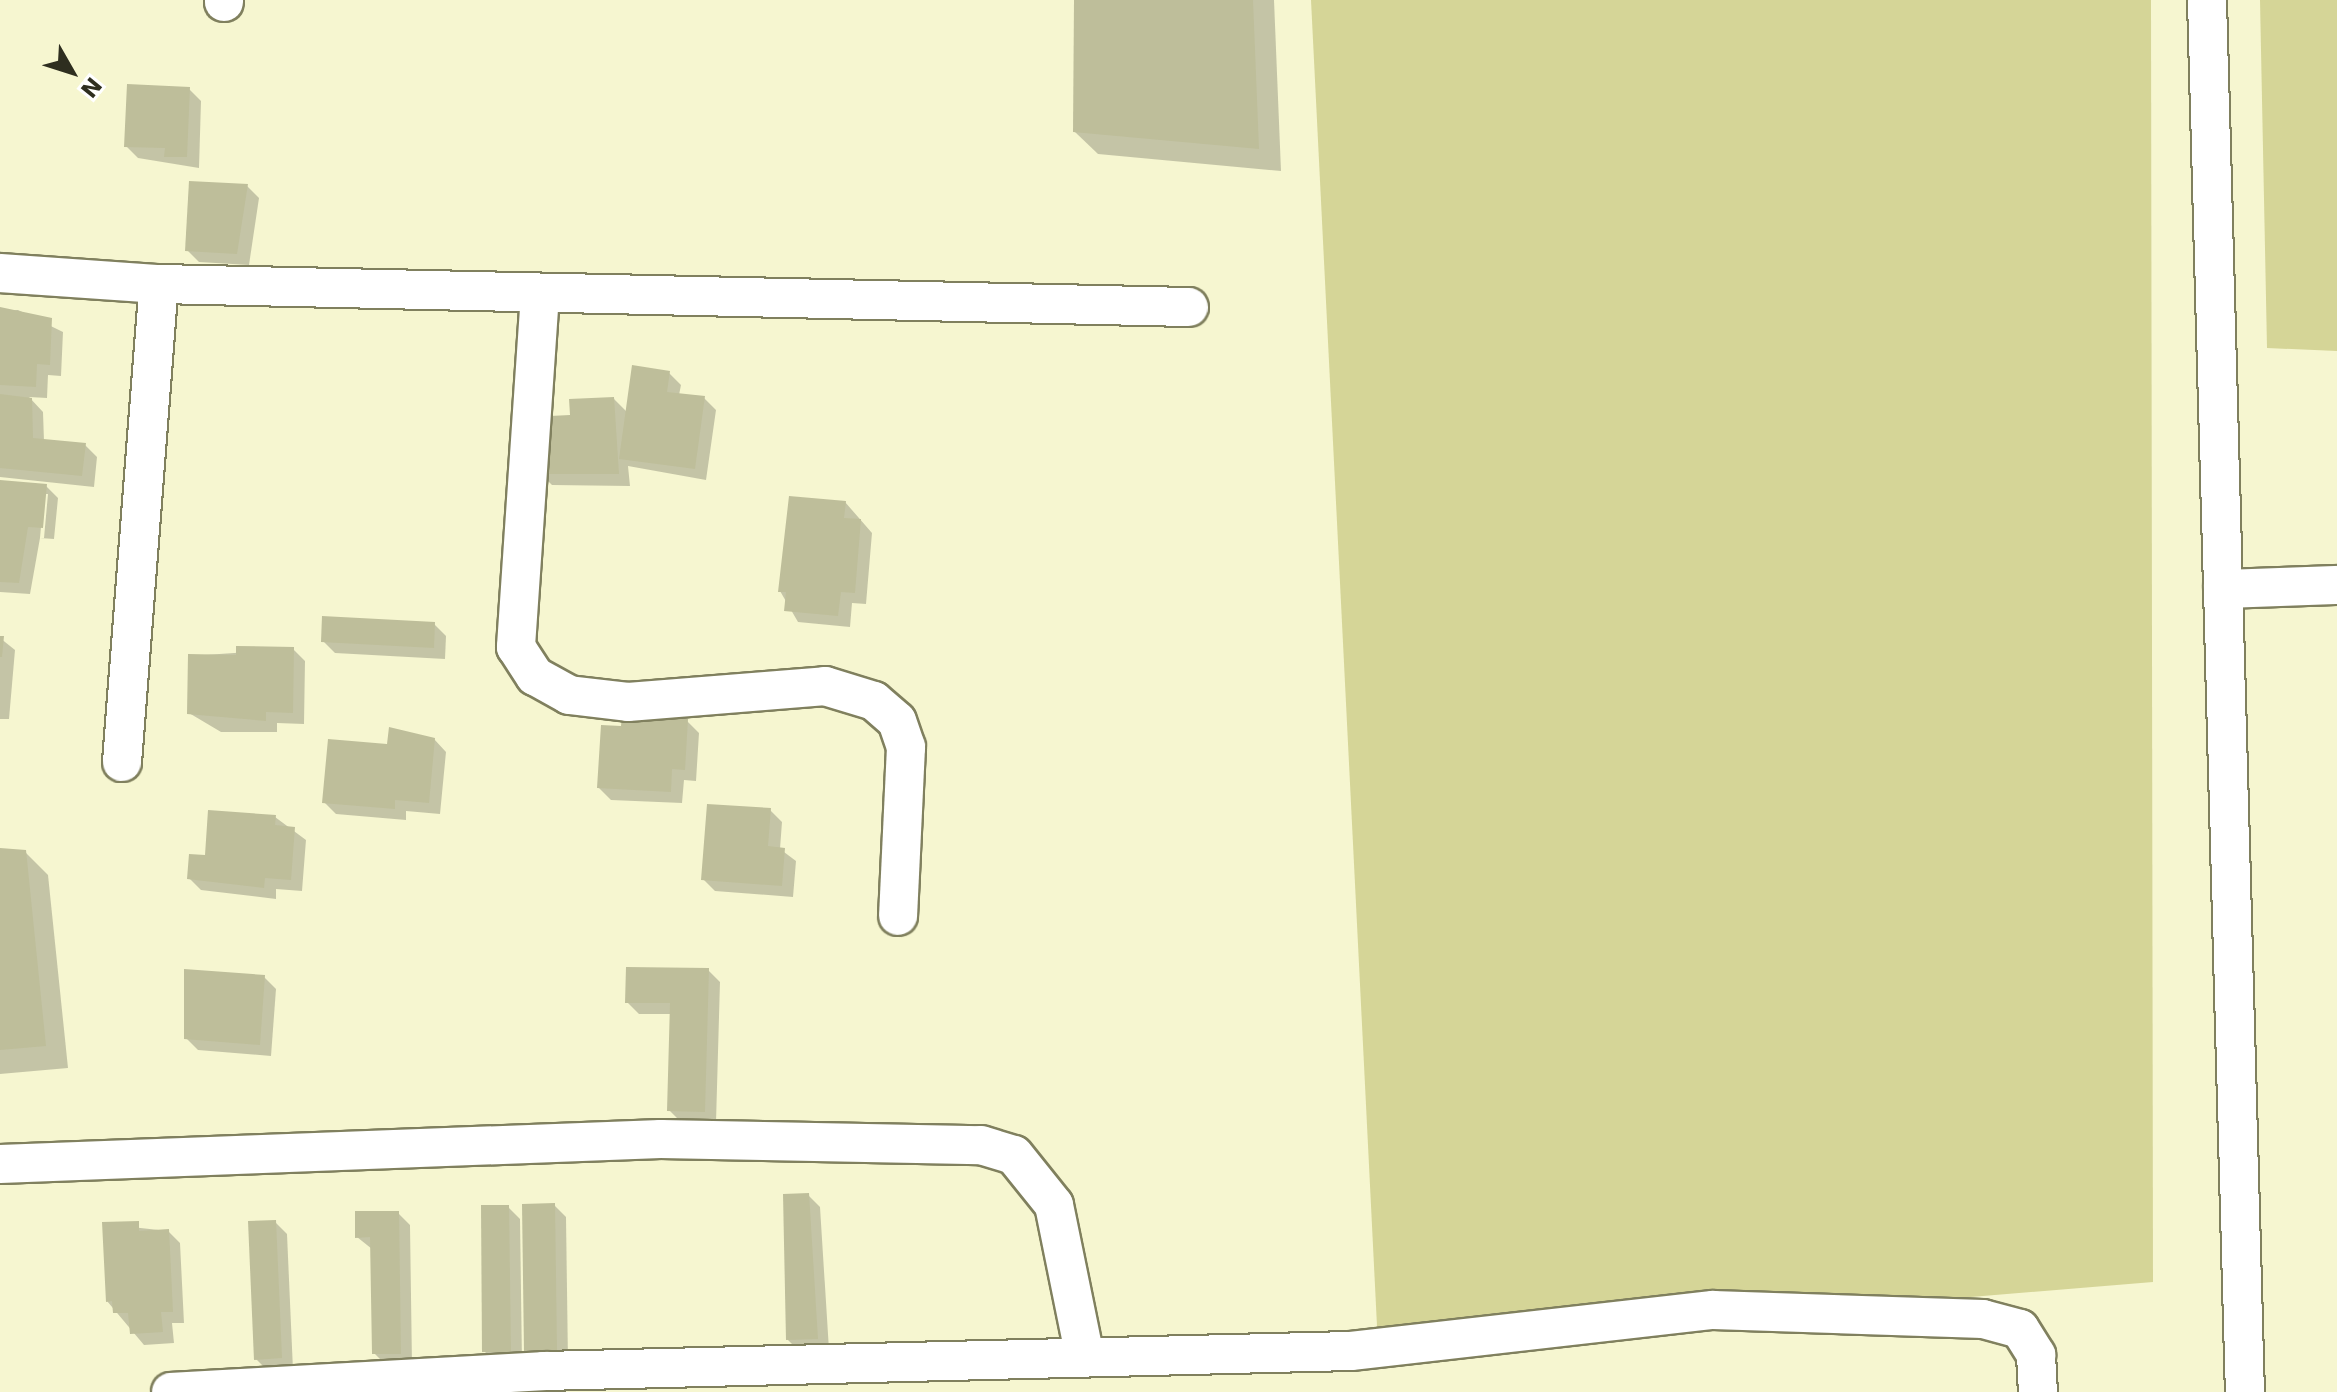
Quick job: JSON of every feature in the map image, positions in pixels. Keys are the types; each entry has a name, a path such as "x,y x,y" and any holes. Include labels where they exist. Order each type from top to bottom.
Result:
{"street":[{"path":"2207,0 2245,1392"},
{"path":"0,273 159,284 1189,307"},
{"path":"122,762 159,284"},
{"path":"540,294 516,647 535,676 569,695 628,702 825,686 874,701 897,721 906,747 898,916"},
{"path":"2223,589 2337,585"},
{"path":"0,1164 163,1163 661,1139 981,1145 1014,1155 1054,1205 1085,1357"},
{"path":"171,1392 544,1371 1351,1351 1713,1310 1983,1319 2020,1329 2036,1355 2038,1392"}],"green space":[{"path":"1311,0 2151,0 2153,1282 1378,1346"},
{"path":"2260,0 2337,0 2337,351 2267,348"}],"building":[{"path":"1074,0 1253,0 1259,149 1073,132"},
{"path":"127,84 190,87 187,157 164,157 165,148 124,147"},
{"path":"189,181 248,184 237,254 185,251"},
{"path":"0,307 52,318 50,365 37,364 36,387 0,385"},
{"path":"632,365 670,371 667,392 705,396 695,469 619,459"},
{"path":"0,394 32,398 33,438 86,443 82,476 0,468"},
{"path":"614,397 619,474 538,474 536,443 551,442 550,416 570,415 569,399"},
{"path":"0,480 47,484 43,528 28,527 19,583 0,582"},
{"path":"789,496 846,501 844,518 861,519 855,593 841,592 838,616 784,611 786,592 778,592"},
{"path":"322,616 435,622 434,648 321,642"},
{"path":"0,636 4,636 2,657 0,657"},
{"path":"236,646 294,647 293,713 266,712 266,721 187,714 188,654 236,655"},
{"path":"622,715 688,719 685,770 672,769 671,792 597,788 601,725 621,726"},
{"path":"389,727 435,738 429,803 395,800 395,809 322,803 328,739 387,744"},
{"path":"707,804 771,808 768,846 785,848 782,886 701,880"},
{"path":"208,810 276,815 275,825 295,827 291,880 265,878 264,888 187,879 189,854 205,855"},
{"path":"0,848 26,850 46,1046 0,1050"},
{"path":"626,967 709,968 705,1112 667,1111 670,1003 625,1003"},
{"path":"184,969 265,975 260,1045 184,1039"},
{"path":"809,1193 818,1339 786,1340 783,1194"},
{"path":"555,1203 557,1350 524,1351 522,1204"},
{"path":"481,1205 509,1205 511,1352 482,1352"},
{"path":"355,1211 399,1211 401,1354 372,1354 370,1237 355,1238"},
{"path":"276,1220 282,1358 254,1360 248,1221"},
{"path":"139,1221 139,1231 169,1229 173,1312 161,1312 163,1332 130,1334 128,1313 113,1313 112,1301 106,1302 102,1222"}]}
